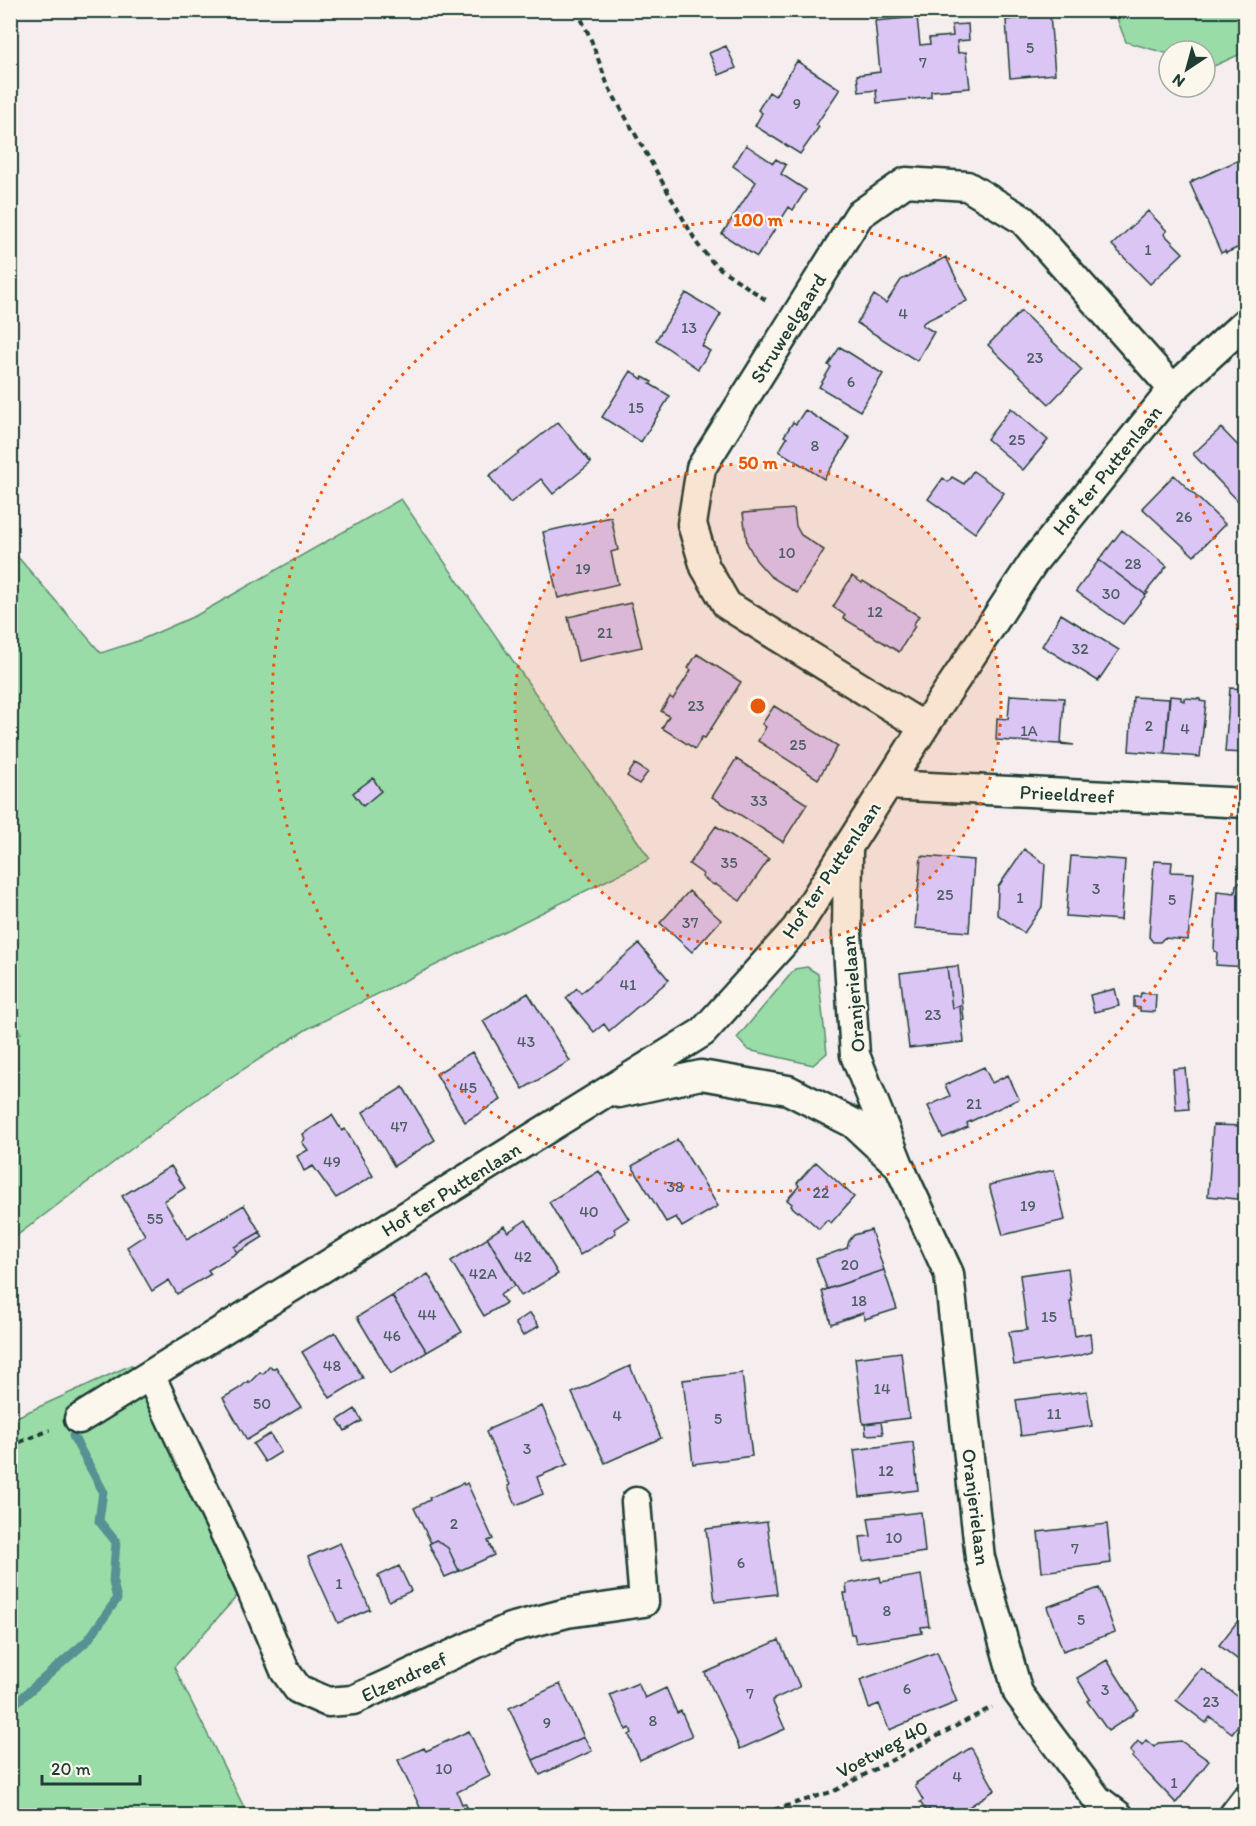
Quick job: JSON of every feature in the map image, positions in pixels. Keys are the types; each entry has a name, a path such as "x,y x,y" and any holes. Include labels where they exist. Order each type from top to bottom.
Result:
{"street":[{"name":"Struweelgaard","path":"924,727 727,605 705,567 692,524 700,468 859,215 906,182 967,186 1023,220 1173,389"},
{"name":"Hof ter Puttenlaan","path":"79,1419 703,1032 796,929 924,727 1034,561 1173,389 1245,322"},
{"name":"Prieeldreef","path":"888,785 1245,803"},
{"name":"Oranjerielaan","path":"848,848 847,933 855,1055 900,1168 949,1274 980,1558 1018,1693 1098,1798 1119,1815"},
{"name":"Oranjerielaan","path":"601,1096 701,1076 788,1090 853,1123 900,1168"},
{"name":"Elzendreef","path":"150,1375 249,1584 285,1671 298,1689 328,1702 354,1700 510,1628 567,1613 644,1602 636,1502"},
{"path":"1233,1815 1245,1799"}],"path":[{"path":"577,10 608,86 698,245 715,265 772,304 792,322"},
{"path":"10,1446 79,1419"},
{"name":"Voetweg 40","path":"754,1815 834,1791 1018,1693"}],"green space":[{"path":"1114,11 1245,11 1245,52 1217,65 1217,39 1157,39 1157,51 1126,42"},
{"path":"401,499 650,859 307,1029 204,1094 11,1240 11,1040 21,1033 10,1019 10,548 101,653 138,641 197,615"},
{"path":"807,967 818,974 827,1053 813,1065 748,1050 737,1038 795,969"},
{"path":"131,1365 237,1596 174,1667 248,1815 11,1815 10,1420"}],"building":[{"path":"1050,15 1055,74 1010,78 1006,20"},
{"path":"917,17 920,45 930,44 929,38 953,36 952,25 968,24 969,40 957,41 958,53 966,52 970,88 931,91 931,97 877,103 876,90 859,92 857,75 880,72 875,21"},
{"path":"726,46 736,68 719,75 709,53"},
{"path":"797,61 840,89 816,125 819,127 800,154 755,126 762,113 758,110 769,92 775,96"},
{"path":"746,145 773,163 776,159 786,165 781,174 806,190 793,210 789,207 757,257 722,234 756,182 733,166"},
{"path":"1239,160 1246,173 1246,244 1221,253 1190,183"},
{"path":"1148,211 1167,231 1164,234 1183,253 1150,284 1112,245"},
{"path":"946,257 967,301 924,322 922,325 934,332 917,361 857,323 874,295 886,303 901,280"},
{"path":"686,293 721,314 702,346 710,351 698,369 656,340"},
{"path":"1021,311 1082,370 1049,404 988,345"},
{"path":"840,347 883,374 860,411 819,387 831,367 828,365"},
{"path":"631,371 642,379 643,377 652,382 650,384 670,396 641,442 602,417"},
{"path":"1011,408 1048,440 1023,470 987,439"},
{"path":"805,410 850,438 824,479 779,451 787,438 784,436"},
{"path":"558,422 591,463 553,494 541,479 510,503 489,476"},
{"path":"1221,428 1246,454 1246,500 1241,504 1193,454"},
{"path":"973,471 1004,493 975,533 928,499 943,478 948,482 952,477 964,484"},
{"path":"1174,475 1225,524 1194,556 1142,508"},
{"path":"794,509 796,526 801,535 824,550 797,593 770,576 756,560 747,543 743,513"},
{"path":"611,517 618,550 611,552 618,584 558,598 543,532"},
{"path":"1122,530 1167,566 1146,595 1099,560"},
{"path":"1099,560 1146,595 1123,624 1076,591"},
{"path":"852,576 919,616 899,652 843,618 845,615 833,607"},
{"path":"631,603 642,647 578,661 568,617"},
{"path":"1061,614 1119,650 1098,681 1042,646"},
{"path":"697,654 741,682 705,738 702,737 695,749 662,728 669,716 661,711 670,697 673,699 691,670 688,668"},
{"path":"1230,688 1246,689 1246,753 1225,752"},
{"path":"1010,695 1064,698 1061,743 1074,745 996,740 997,718 1008,719"},
{"path":"1170,696 1181,697 1184,701 1184,698 1200,699 1206,702 1200,757 1165,754"},
{"path":"1133,697 1169,699 1165,754 1129,751"},
{"path":"774,706 838,746 818,779 758,741 766,727 762,724"},
{"path":"736,759 807,804 783,842 712,797"},
{"path":"635,764 648,772 639,784 627,776"},
{"path":"373,778 381,791 363,806 353,793"},
{"path":"716,826 769,859 740,901 702,877 703,874 689,864"},
{"path":"1024,849 1045,864 1042,907 1024,933 997,914 998,887"},
{"path":"921,856 974,860 969,932 915,928"},
{"path":"1071,856 1125,860 1121,920 1066,916"},
{"path":"1154,861 1172,862 1171,872 1194,873 1188,940 1164,938 1160,942 1153,942 1149,937"},
{"path":"1246,879 1246,967 1216,965 1217,952 1214,951 1217,891 1235,893 1236,885"},
{"path":"689,891 721,920 692,952 660,923"},
{"path":"639,944 669,980 609,1031 604,1024 594,1032 566,998 577,988 581,993"},
{"path":"958,966 964,1020 961,1021 960,1006 952,1008 947,967"},
{"path":"947,967 952,1008 960,1006 964,1042 909,1048 900,973"},
{"path":"1115,989 1119,1006 1094,1012 1090,995"},
{"path":"528,993 570,1061 523,1089 483,1021"},
{"path":"1141,993 1156,994 1155,1012 1140,1011 1140,1008 1134,1007 1134,997 1140,997"},
{"path":"472,1052 501,1100 465,1122 436,1074"},
{"path":"984,1067 992,1083 1008,1075 1019,1099 967,1123 968,1127 943,1138 928,1106 950,1096 945,1085"},
{"path":"1185,1068 1189,1109 1176,1110 1173,1069"},
{"path":"403,1087 435,1140 394,1166 363,1112"},
{"path":"332,1115 342,1131 345,1129 373,1176 336,1198 313,1166 304,1171 297,1156 308,1150 302,1142 305,1139 303,1134"},
{"path":"1213,1125 1246,1126 1246,1200 1208,1196"},
{"path":"677,1139 718,1206 682,1227 676,1217 666,1222 632,1166"},
{"path":"816,1162 854,1197 831,1223 827,1220 819,1229 787,1200 799,1186 797,1183"},
{"path":"171,1166 185,1188 164,1201 187,1239 244,1205 260,1232 234,1247 237,1253 208,1270 211,1274 177,1294 169,1280 152,1291 127,1247 145,1235 122,1196"},
{"path":"1054,1170 1065,1220 1003,1235 989,1185"},
{"path":"599,1171 629,1219 614,1229 616,1233 580,1255 549,1202"},
{"path":"526,1220 558,1274 521,1296 487,1237 504,1226 508,1232"},
{"path":"871,1230 884,1270 827,1289 816,1259 847,1248 854,1235"},
{"path":"260,1232 263,1237 237,1253 234,1247"},
{"path":"488,1238 515,1285 500,1295 506,1303 484,1316 451,1261"},
{"path":"1068,1268 1075,1336 1090,1333 1092,1352 1014,1365 1009,1332 1027,1330 1020,1275"},
{"path":"884,1270 897,1309 865,1319 863,1313 831,1324 822,1291"},
{"path":"428,1274 462,1332 427,1352 392,1296"},
{"path":"392,1296 427,1352 391,1374 357,1317"},
{"path":"530,1313 539,1326 523,1336 515,1323"},
{"path":"335,1332 363,1378 330,1398 302,1352"},
{"path":"901,1352 909,1418 863,1424 855,1358"},
{"path":"270,1366 272,1369 276,1367 301,1407 247,1440 223,1398 248,1381 249,1383 260,1372 263,1374"},
{"path":"630,1366 661,1438 605,1463 572,1393"},
{"path":"742,1373 752,1456 693,1464 683,1380"},
{"path":"1087,1391 1092,1426 1021,1436 1016,1400"},
{"path":"542,1406 568,1464 537,1477 543,1494 516,1505 508,1486 510,1485 486,1432"},
{"path":"355,1409 362,1421 345,1431 338,1420"},
{"path":"881,1422 883,1434 866,1435 865,1424"},
{"path":"270,1434 281,1452 265,1462 253,1444"},
{"path":"913,1442 918,1490 860,1497 854,1450"},
{"path":"463,1483 464,1485 467,1483 493,1539 488,1541 494,1555 459,1571 448,1548 436,1540 431,1543 414,1508 430,1500 429,1498"},
{"path":"921,1512 925,1552 863,1561 860,1537 871,1536 868,1518"},
{"path":"767,1522 777,1594 715,1602 706,1529"},
{"path":"1107,1524 1111,1563 1042,1572 1038,1532"},
{"path":"436,1540 448,1548 459,1571 445,1577 429,1544"},
{"path":"340,1543 370,1609 338,1623 308,1557"},
{"path":"399,1566 411,1591 389,1601 378,1576"},
{"path":"921,1575 929,1626 921,1627 922,1633 856,1643 854,1634 851,1634 844,1593 847,1593 846,1584 880,1577 881,1582"},
{"path":"1099,1588 1115,1632 1063,1651 1047,1607"},
{"path":"1244,1613 1246,1614 1246,1666 1219,1645"},
{"path":"779,1640 800,1687 772,1700 785,1729 740,1749 705,1673"},
{"path":"937,1652 957,1702 889,1730 879,1704 869,1708 860,1680"},
{"path":"1107,1660 1138,1709 1108,1731 1087,1701 1090,1699 1077,1678"},
{"path":"1201,1668 1246,1703 1246,1715 1232,1733 1210,1717 1206,1723 1176,1700"},
{"path":"638,1683 645,1698 666,1688 677,1713 681,1711 692,1736 640,1760 629,1735 632,1733 630,1728 626,1730 610,1695"},
{"path":"560,1684 584,1737 533,1760 509,1708"},
{"path":"469,1731 490,1776 457,1792 462,1804 465,1803 469,1811 458,1816 424,1816 398,1760 424,1748 426,1751"},
{"path":"584,1737 592,1751 540,1775 533,1760"},
{"path":"1146,1740 1154,1747 1158,1743 1181,1741 1209,1761 1176,1803 1132,1757 1134,1755 1130,1751 1138,1741 1142,1745"},
{"path":"970,1748 995,1790 955,1816 933,1816 929,1809 926,1811 920,1802 923,1800 915,1786 916,1783"}],"waterway":[{"path":"10,1708 88,1640 117,1599 113,1582 116,1542 99,1521 103,1491 73,1436"}]}
